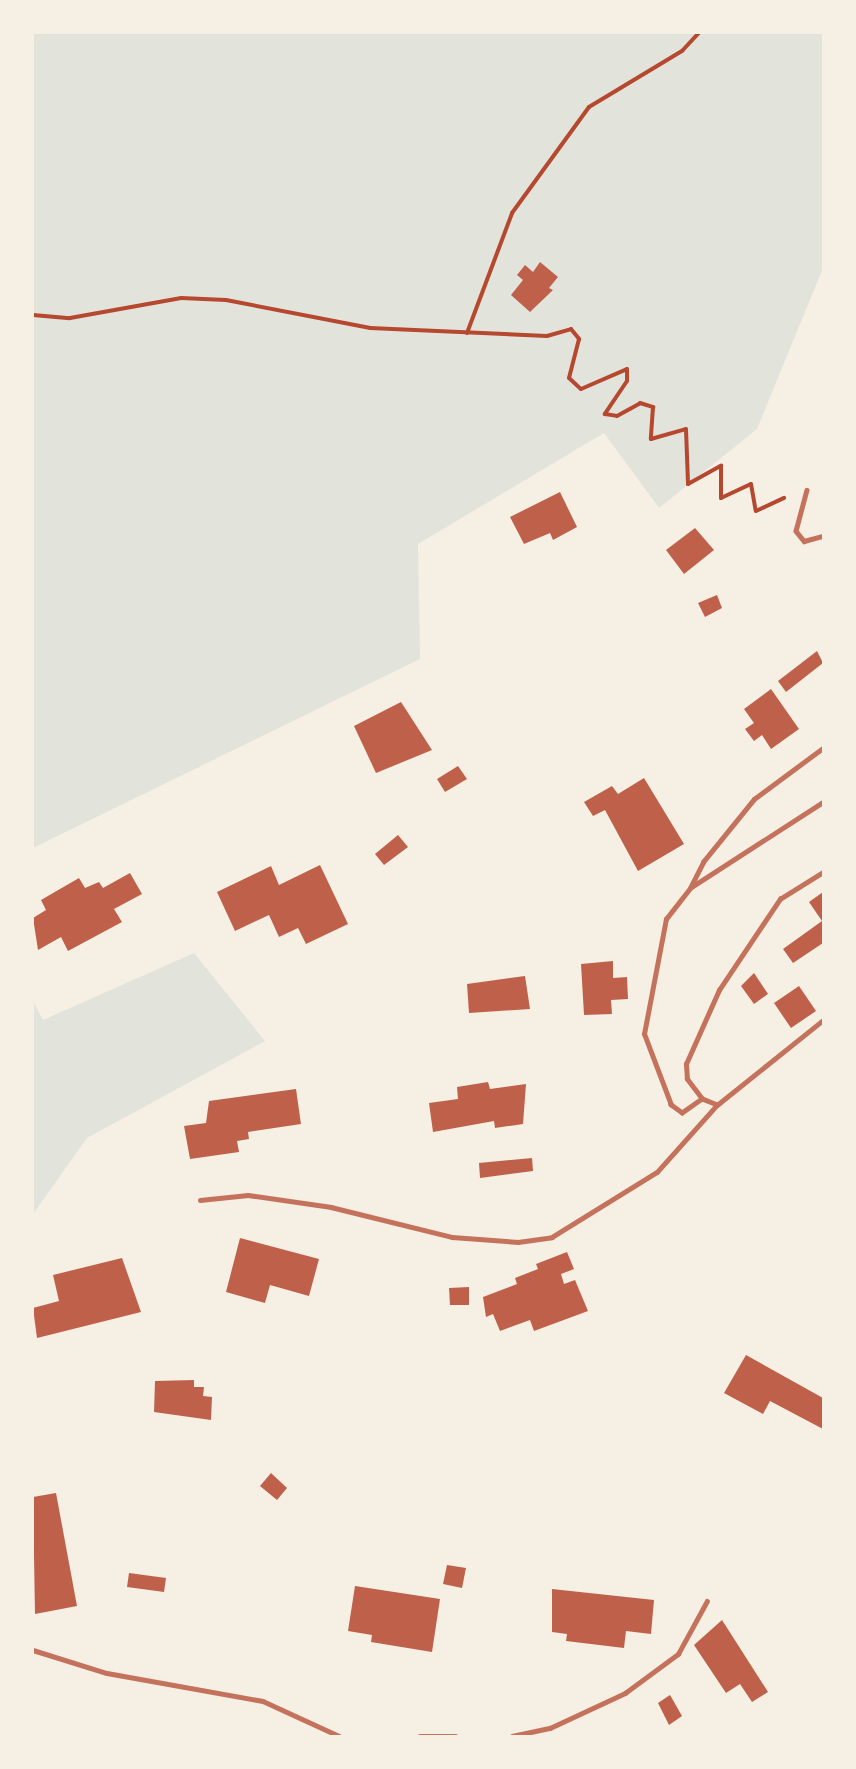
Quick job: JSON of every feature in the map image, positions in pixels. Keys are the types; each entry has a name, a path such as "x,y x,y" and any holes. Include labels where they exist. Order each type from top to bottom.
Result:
{"lane":[{"path":"807,490 796,531 804,541 823,536"},
{"path":"702,1099 682,1113 671,1106 644,1034 666,919 690,888 703,862 754,799 823,748"},
{"path":"690,888 823,802"},
{"path":"717,1105 702,1099 687,1079 686,1064 719,990 780,899 823,872"},
{"path":"200,1200 248,1195 331,1207 452,1237 518,1242 552,1237 657,1172 717,1105 823,1020"},
{"path":"512,1736 550,1728 625,1693 678,1654 707,1601"},
{"path":"33,1650 107,1673 263,1701 339,1736"},
{"path":"420,1736 456,1736"}],"path":[{"path":"467,333 512,213 589,107 682,51 699,33"},
{"path":"33,315 70,318 181,298 226,300 370,328 547,336 571,329 579,339 569,378 581,390 627,369 627,381 605,414 617,416 640,403 653,407 651,439 686,429 688,484 721,466 721,498 751,484 756,511 807,490"}],"shaded area":[{"path":"33,33 823,33 823,268 757,429 659,508 604,433 418,544 420,659 33,848"},
{"path":"194,953 265,1041 87,1138 33,1214 33,1001 43,1020"}],"building":[{"path":"540,262 558,277 549,288 553,290 530,312 511,295 523,280 517,275 525,265 533,272"},
{"path":"560,492 577,527 553,540 550,533 524,544 510,517"},
{"path":"695,528 714,550 684,574 666,550"},
{"path":"717,595 722,608 705,617 698,603"},
{"path":"817,651 823,663 786,692 778,681"},
{"path":"771,689 799,729 771,749 762,735 754,741 745,729 754,723 744,709"},
{"path":"401,702 432,750 376,773 354,726"},
{"path":"458,766 467,779 445,792 437,779"},
{"path":"644,778 684,844 638,871 605,810 593,816 584,802 612,786 618,794"},
{"path":"398,835 408,847 384,865 375,854"},
{"path":"320,865 348,924 306,944 298,928 279,937 269,915 235,931 217,892 271,866 279,885"},
{"path":"130,873 142,894 114,909 122,922 68,951 61,937 38,950 33,918 46,910 41,900 79,878 85,888 99,882 103,888"},
{"path":"823,892 823,943 793,963 783,949 822,921 809,902"},
{"path":"613,961 613,978 627,977 628,999 611,1000 612,1014 584,1015 581,964"},
{"path":"754,973 768,994 754,1004 741,986"},
{"path":"525,976 530,1009 469,1013 467,984"},
{"path":"799,986 816,1011 791,1028 774,1003"},
{"path":"488,1082 490,1089 526,1084 523,1124 495,1128 494,1121 433,1132 429,1103 458,1099 457,1087"},
{"path":"296,1089 301,1124 248,1132 249,1139 237,1141 239,1152 190,1159 184,1126 206,1123 209,1101"},
{"path":"532,1158 533,1171 480,1178 479,1163"},
{"path":"240,1238 319,1259 309,1296 270,1285 265,1303 226,1292"},
{"path":"567,1252 574,1269 561,1274 564,1284 575,1280 588,1311 534,1331 530,1320 500,1331 493,1314 486,1317 483,1297 517,1284 515,1278 538,1269 536,1264"},
{"path":"122,1258 141,1312 37,1338 33,1308 59,1301 53,1275"},
{"path":"469,1287 469,1305 450,1305 449,1288"},
{"path":"746,1355 823,1398 823,1429 770,1401 763,1414 724,1393"},
{"path":"194,1380 194,1387 204,1387 203,1396 212,1397 211,1420 154,1412 155,1381"},
{"path":"271,1473 287,1488 277,1500 260,1486"},
{"path":"56,1493 77,1606 35,1614 33,1497"},
{"path":"447,1565 466,1568 462,1588 443,1584"},
{"path":"129,1573 166,1578 164,1592 127,1587"},
{"path":"355,1586 440,1599 432,1652 371,1642 372,1635 348,1631"},
{"path":"552,1589 654,1600 651,1634 626,1631 624,1648 566,1641 567,1634 552,1632"},
{"path":"722,1620 768,1692 752,1702 740,1684 726,1693 694,1645"},
{"path":"670,1695 682,1716 669,1725 658,1703"}]}
